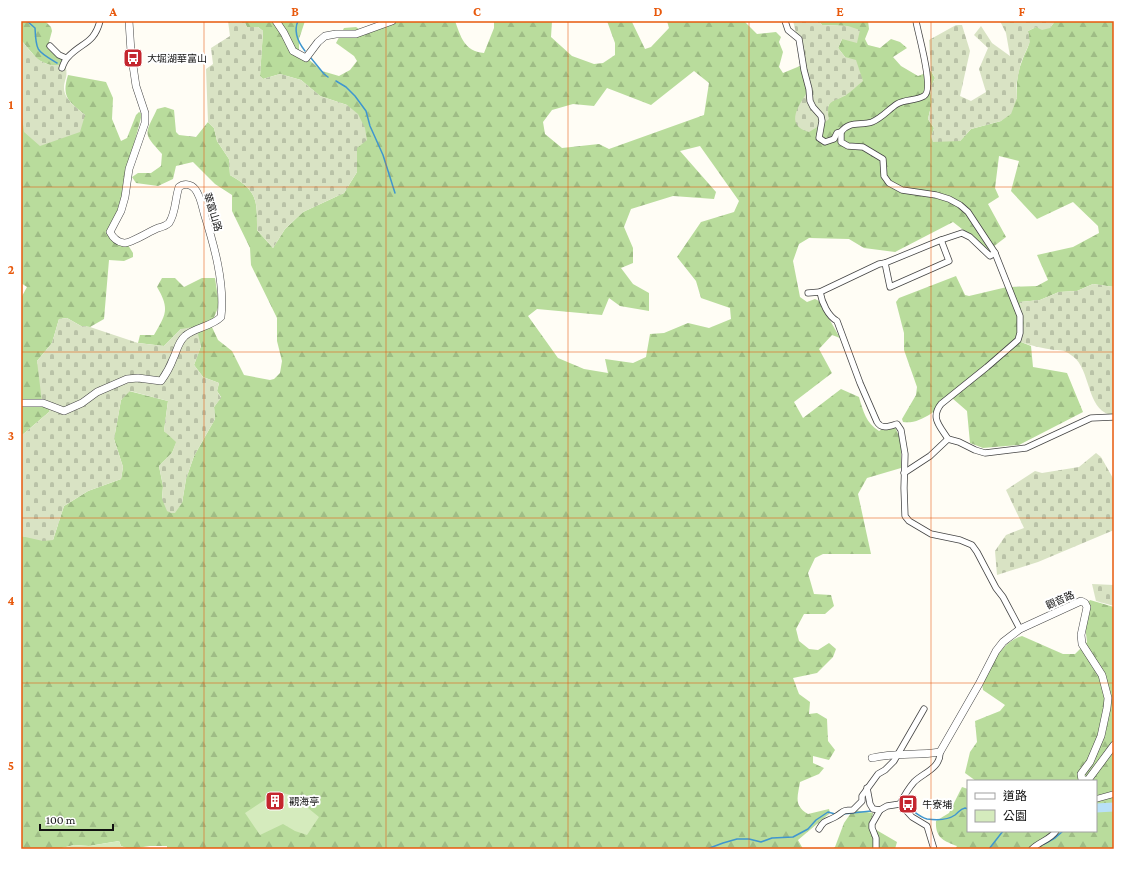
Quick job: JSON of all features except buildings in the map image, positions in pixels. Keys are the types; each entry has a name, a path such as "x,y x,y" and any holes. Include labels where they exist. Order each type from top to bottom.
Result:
{"street":[{"path":"62,68 66,58 92,38 98,30 100,21"},
{"name":"華富山路","path":"21,402 43,402 64,411 82,403 97,392 127,379 138,378 161,381 166,374 183,338 192,331 216,321 220,317 221,295 217,268 209,230 200,198 195,189 188,184 183,184 179,187 174,211 167,226 149,232 128,243 118,241 110,232 121,211 126,197 130,170 145,123 145,114 136,86 131,52 129,21"},
{"path":"276,21 293,51 306,58 318,42 325,36 336,34 356,34 392,21"},
{"path":"786,21 788,30 799,39 810,101 821,116 822,121 819,138 825,142 834,139 837,133 854,123 872,122 904,101 924,97 926,94 928,81 916,21"},
{"path":"50,46 59,55 66,58"},
{"path":"841,132 841,142 844,144 848,146 863,147 883,159 884,176 889,183 902,190 936,195 960,205 968,212 995,253 1020,316 1020,333 1018,340 941,404 936,410 935,417 948,439 985,453 1026,448 1091,418 1114,417"},
{"path":"808,293 820,292 879,264 962,233 970,237 990,256 995,253"},
{"path":"885,263 890,287 949,260 941,240"},
{"path":"820,292 822,300 831,318 837,321 860,383 877,422 883,427 898,424 901,430 905,454 905,516 909,521 931,534 960,540 972,545 996,588 1003,596 1020,629"},
{"path":"904,473 930,456 948,439"},
{"name":"觀音路","path":"940,752 979,684 996,650 1003,642 1020,629 1081,601 1085,603 1087,607 1081,635 1082,644 1102,675 1108,698 1101,736 1090,762 1081,774 1081,780 1088,780 1114,745"},
{"path":"819,829 826,820 835,817 844,810 853,810 862,801 862,796 878,774 885,770 894,761 924,709"},
{"path":"872,758 879,756 915,753 931,754 940,752 939,759 934,767 916,780 908,789 900,804"},
{"path":"867,788 870,804 873,809 880,810"},
{"path":"1097,799 1114,794"},
{"path":"876,849 876,838 872,824 880,810 887,806 900,804"},
{"path":"900,804 912,817 927,826 934,849"},
{"path":"1032,849 1038,843 1050,839 1055,832"}],"green space":[{"path":"21,21 45,21 51,27 52,31 49,42 65,56 65,64 54,67 38,60 21,40"},
{"path":"228,21 244,21 247,27 258,27 263,31 260,76 263,79 280,74 301,80 320,96 347,105 358,114 365,128 367,140 357,148 357,172 344,193 303,212 285,229 273,248 257,230 257,211 254,197 246,186 230,175 229,159 217,141 214,128 208,122 206,69 213,64 211,48 230,36"},
{"path":"244,21 305,21 299,39 299,51 322,71 339,76 350,70 357,61 354,56 336,43 344,28 356,27 362,31 373,29 380,21 455,21 464,42 477,52 484,53 494,28 494,21 552,21 551,37 572,56 594,64 603,63 615,55 615,43 607,21 632,22 645,49 651,47 669,28 667,21 744,21 757,34 776,32 781,37 779,42 783,52 779,67 783,73 800,66 805,67 827,110 830,102 846,95 845,57 838,48 848,26 822,25 819,21 868,21 869,29 865,39 868,45 880,48 891,39 900,42 907,48 893,57 901,66 918,76 931,71 935,78 930,89 932,102 928,119 934,128 931,137 960,141 971,129 1001,121 1017,98 1019,70 1029,44 1028,31 1036,27 1050,28 1055,21 1114,21 1114,287 1093,284 1077,291 1059,292 1040,300 1020,302 1024,323 1021,342 1031,346 1033,367 1067,373 1083,412 1019,445 983,448 970,443 967,411 952,398 929,415 916,421 903,422 902,419 916,395 917,387 904,350 904,333 896,302 899,298 956,276 965,295 969,296 1007,287 1037,286 1048,280 1037,255 1073,247 1099,233 1098,226 1073,202 1037,219 1011,191 1019,161 999,156 995,188 999,197 988,204 1006,237 989,250 953,222 895,252 864,248 849,239 809,238 799,244 793,261 800,297 807,302 815,299 819,301 840,338 832,335 819,349 832,373 794,402 803,418 841,389 859,397 868,420 879,431 893,423 901,440 901,468 867,478 858,494 871,554 823,554 815,558 808,573 814,594 831,595 834,606 825,614 804,614 796,629 799,641 809,649 818,650 829,643 836,649 833,657 817,673 793,678 799,694 810,702 809,714 817,713 827,719 828,741 835,750 829,760 813,756 813,763 824,768 819,774 800,782 798,804 803,811 808,814 829,809 830,813 798,840 803,849 167,849 167,846 150,846 129,849 121,846 119,841 89,846 74,845 62,849 21,849 21,536 53,540 64,506 88,491 121,479 123,467 114,439 121,400 129,391 168,401 164,431 177,441 172,453 159,466 163,486 162,499 182,503 186,479 194,456 215,419 214,407 221,397 217,391 219,383 203,377 194,365 201,346 181,329 164,346 138,343 140,335 154,335 164,316 164,301 157,287 162,278 175,278 184,287 202,278 215,278 219,305 211,325 218,340 232,351 244,375 270,380 274,379 280,373 282,361 277,341 277,318 251,265 250,248 232,211 232,195 215,184 193,162 176,166 173,179 158,186 136,183 132,177 138,173 151,173 161,166 162,154 148,137 148,129 157,109 165,107 174,110 176,132 179,135 196,137 208,122 214,128 217,141 229,159 230,175 246,186 254,197 257,211 257,230 273,248 285,229 303,212 344,193 357,172 357,148 347,105 320,96 301,80 280,74 263,79 260,76 263,31 258,27 247,27","holes":["694,71 709,83 704,115 609,149 599,144 562,148 545,134 543,122 552,110 573,104 594,106 607,88 651,105","700,146 739,201 734,212 701,222 677,257 696,281 701,298 730,308 731,319 709,328 688,323 664,333 650,334 646,357 633,363 605,359 608,373 584,369 558,358 528,316 537,309 602,315 609,298 620,306 649,311 649,293 633,284 621,268 633,263 633,248 624,227 631,209 673,196 714,199 716,192 680,151"]},
{"path":"793,21 819,21 822,25 848,26 860,30 857,43 842,39 838,48 845,57 856,60 863,81 846,95 831,102 828,108 829,119 809,132 800,128 796,124 795,119 798,108 810,88"},
{"path":"1000,21 1055,21 1050,28 1042,30 1036,27 1028,31 1030,42 1021,62 1016,86 1017,98 1011,114 1001,121 971,129 960,141 933,142 931,137 934,128 928,119 932,102 930,89 935,78 931,71 929,40 956,25 962,25 970,51 960,96 971,101 986,92 979,69 988,48 974,35 981,26 992,43 1010,56 1006,33"},
{"path":"21,40 39,60 44,63 50,65 65,64 67,74 64,91 68,99 85,115 80,132 40,146 24,132 21,110"},
{"path":"68,75 106,82 113,98 112,119 121,141 127,138 136,115 139,112 142,114 124,181 125,202 110,224 109,233 128,245 133,253 133,257 124,261 109,260 104,319 90,327 81,326 67,318 59,319 52,343 37,361 49,412 21,436 21,298 27,287 21,283 21,110 85,115 71,102 66,94 65,89"},
{"path":"1093,284 1114,287 1114,415 1106,413 1099,408 1091,393 1081,366 1073,356 1063,351 1041,348 1021,342 1024,323 1020,302 1040,300 1059,292 1077,291"},
{"path":"67,318 81,326 90,327 138,343 164,346 181,329 193,327 197,330 201,346 194,365 203,377 219,383 217,391 221,398 214,407 215,419 194,456 186,479 182,503 175,513 171,513 167,511 162,499 163,486 159,466 172,453 176,442 164,431 168,401 130,391 121,400 114,439 123,467 121,479 88,491 64,506 53,540 43,541 21,536 21,436 49,412 49,407 42,402 37,361 52,343 59,319"},
{"path":"1096,453 1101,457 1114,480 1114,530 1038,562 997,575 995,551 1006,535 1024,528 1006,490 1035,471 1042,473 1079,467"},
{"path":"1092,584 1114,585 1114,606 1096,601"},
{"path":"1090,600 1114,607 1114,849 955,849 957,846 941,838 937,831 936,821 949,813 962,787 967,789 967,832 1097,832 1097,780 975,780 965,773 970,752 977,742 975,721 1000,711 1005,705 983,690 982,683 998,655 1008,643 1022,636 1063,654 1075,654 1087,642 1083,610"},
{"path":"277,792 292,795 319,817 307,835 295,831 283,824 260,835 245,813"},
{"path":"853,810 873,813 870,825 897,842 895,849 832,849 835,847 844,823"},
{"path":"119,841 121,846 127,849 62,849 74,845 89,846"}],"waterway":[{"path":"27,21 35,28 36,42 39,50 45,56 57,63"},
{"path":"298,21 296,33 300,44 305,51"},
{"path":"311,58 328,77"},
{"path":"336,81 346,87 366,111 370,126 383,155 395,193"},
{"path":"1097,808 1114,807"},
{"path":"913,811 925,818 945,819 955,815 962,809 967,809"},
{"path":"843,814 871,811"},
{"path":"707,849 737,839 749,839 761,842 772,838 793,837 808,829 816,820 828,812 835,814"},
{"path":"989,849 1002,832"},
{"path":"1044,844 1062,832"}],"place":[{"name":"大堀湖華富山","path":"133,58"},
{"name":"觀海亭","path":"275,801"},
{"name":"牛寮埔","path":"908,804"}]}
